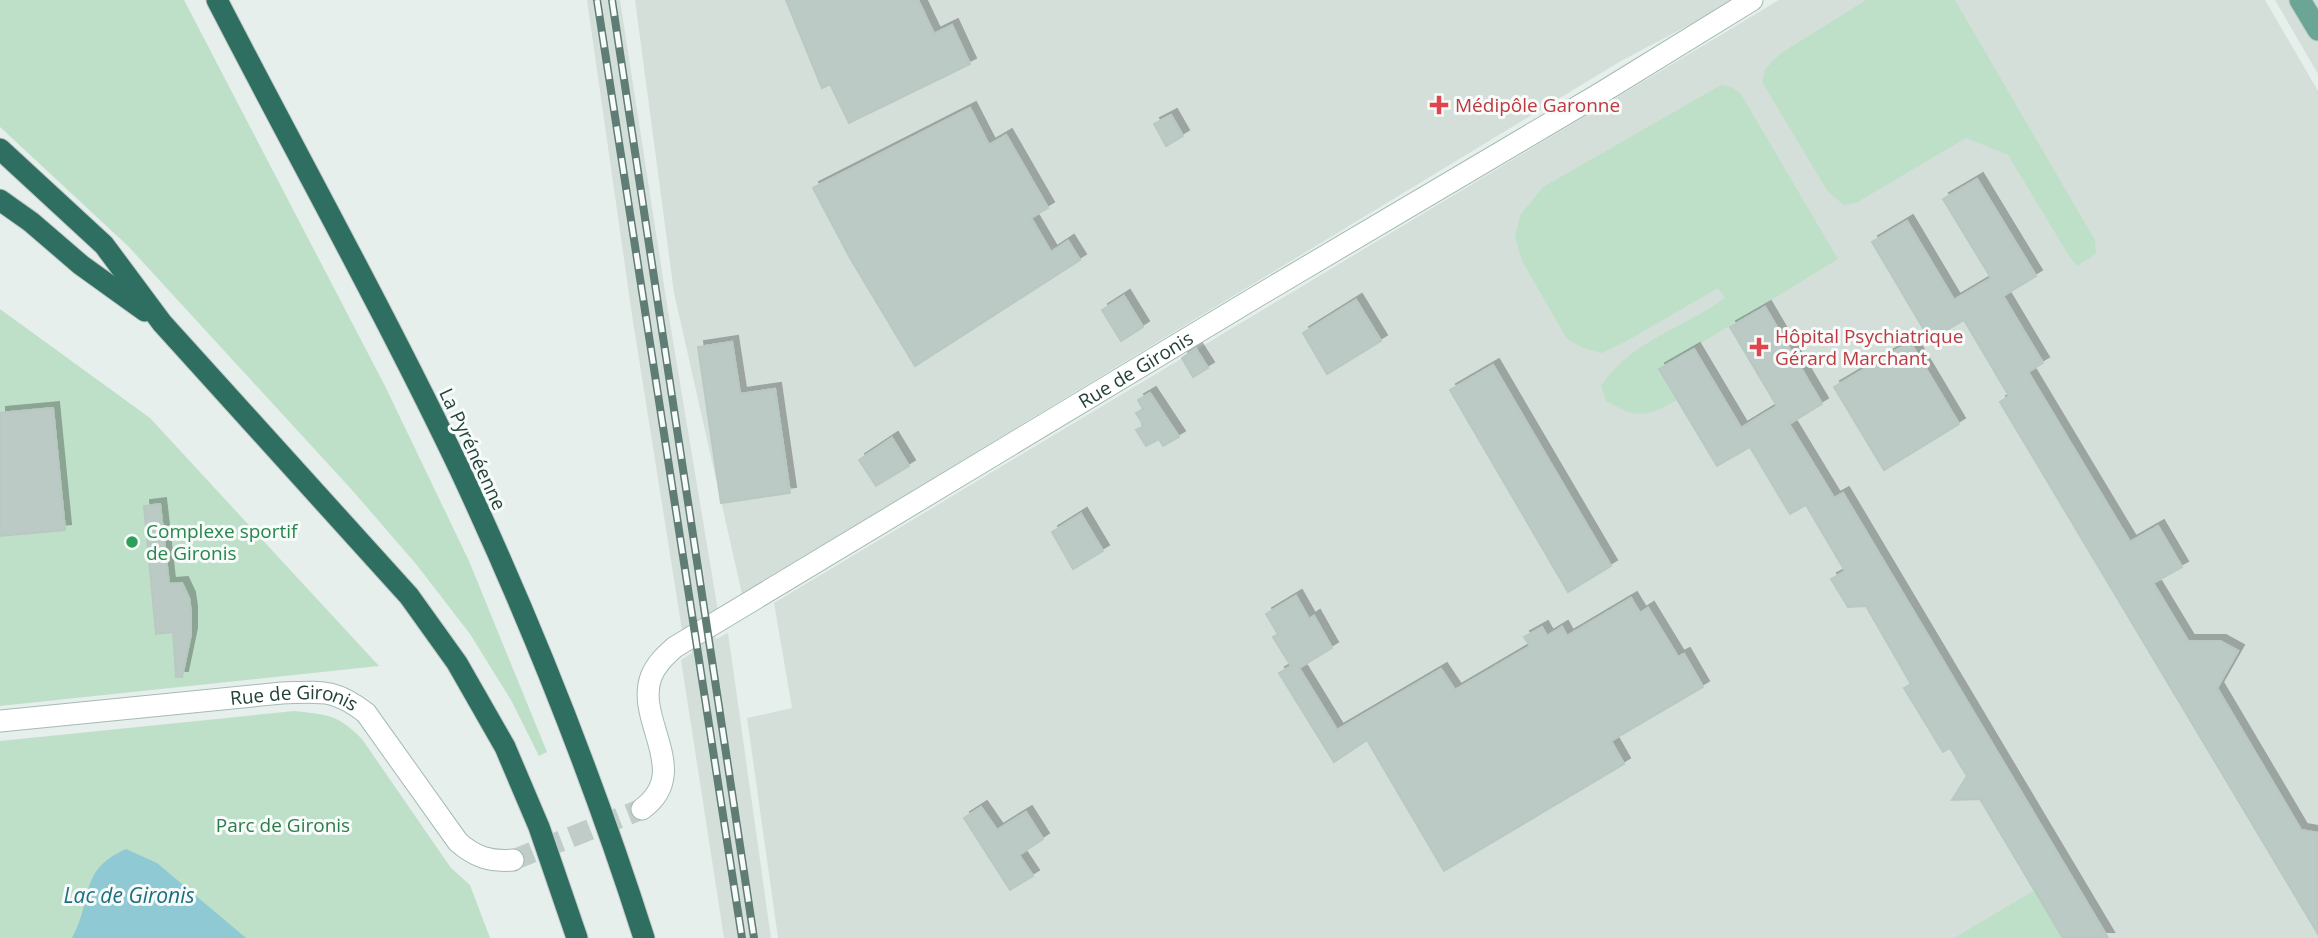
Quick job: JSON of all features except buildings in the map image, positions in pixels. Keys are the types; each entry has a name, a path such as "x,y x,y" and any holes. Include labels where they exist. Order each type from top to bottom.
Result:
{"highway":[{"name":"La Pyrénéenne","path":"217,0 387,323 460,471 534,635 612,839 644,938"},
{"path":"0,149 104,245 162,323 409,596 457,663 505,747 539,827 577,938"},
{"path":"0,200 31,222 81,265 162,323"}],"main road":[{"path":"2300,0 2318,30"}],"street":[{"name":"Rue de Gironis","path":"642,808 654,800 661,788 664,773 649,697 650,681 657,666 675,648 1752,0"},
{"name":"Rue de Gironis","path":"0,721 282,693 320,692 346,697 366,713 458,842 471,854 496,862 513,860"}],"shaded area":[{"path":"587,0 620,0 718,611 709,616 716,639 728,633 771,938 724,938 681,660 692,653 689,627 682,630 632,315"},
{"path":"635,0 1736,0 1621,61 742,594 674,293"},
{"name":"Hôpital Psychiatrique Gérard Marchant","path":"1779,0 2265,0 2318,91 2318,938 778,938 747,718 792,708 774,603"},
{"path":"2275,0 2318,0 2318,74"}],"green space":[{"path":"0,0 184,0 385,386 469,561 547,752 539,756 511,700 470,634 416,564 352,490 128,246 0,127"},
{"path":"1866,0 1955,0 2095,240 2096,254 2077,266 2008,155 1966,138 1856,203 1844,205 1828,192 1762,82 1765,69 1781,53"},
{"path":"1721,85 1732,87 1741,94 1838,259 1659,369 1677,400 1649,413 1635,414 1606,401 1601,386 1627,357 1642,346 1725,298 1718,288 1602,353 1583,348 1567,339 1522,261 1515,237 1520,215 1543,187"},
{"name":"Complexe sportif de Gironis","path":"0,309 150,418 379,666 0,706"},
{"name":"Parc de Gironis","path":"294,711 332,717 362,739 451,868 470,885 490,938 0,938 0,741"},
{"path":"2035,890 2063,938 1954,938"}],"water":[{"name":"Lac de Gironis","path":"126,849 157,863 246,938 72,938 93,877 100,867"}],"tunnel":[{"path":"513,860 642,809"}],"railway":[{"path":"597,0 742,938"},
{"path":"612,0 754,938"}],"place":[{"name":"Médipôle Garonne","path":"1439,105"},
{"name":"Hôpital Psychiatrique Gérard Marchant","path":"1759,347"},
{"name":"Complexe sportif de Gironis","path":"132,542"}]}
